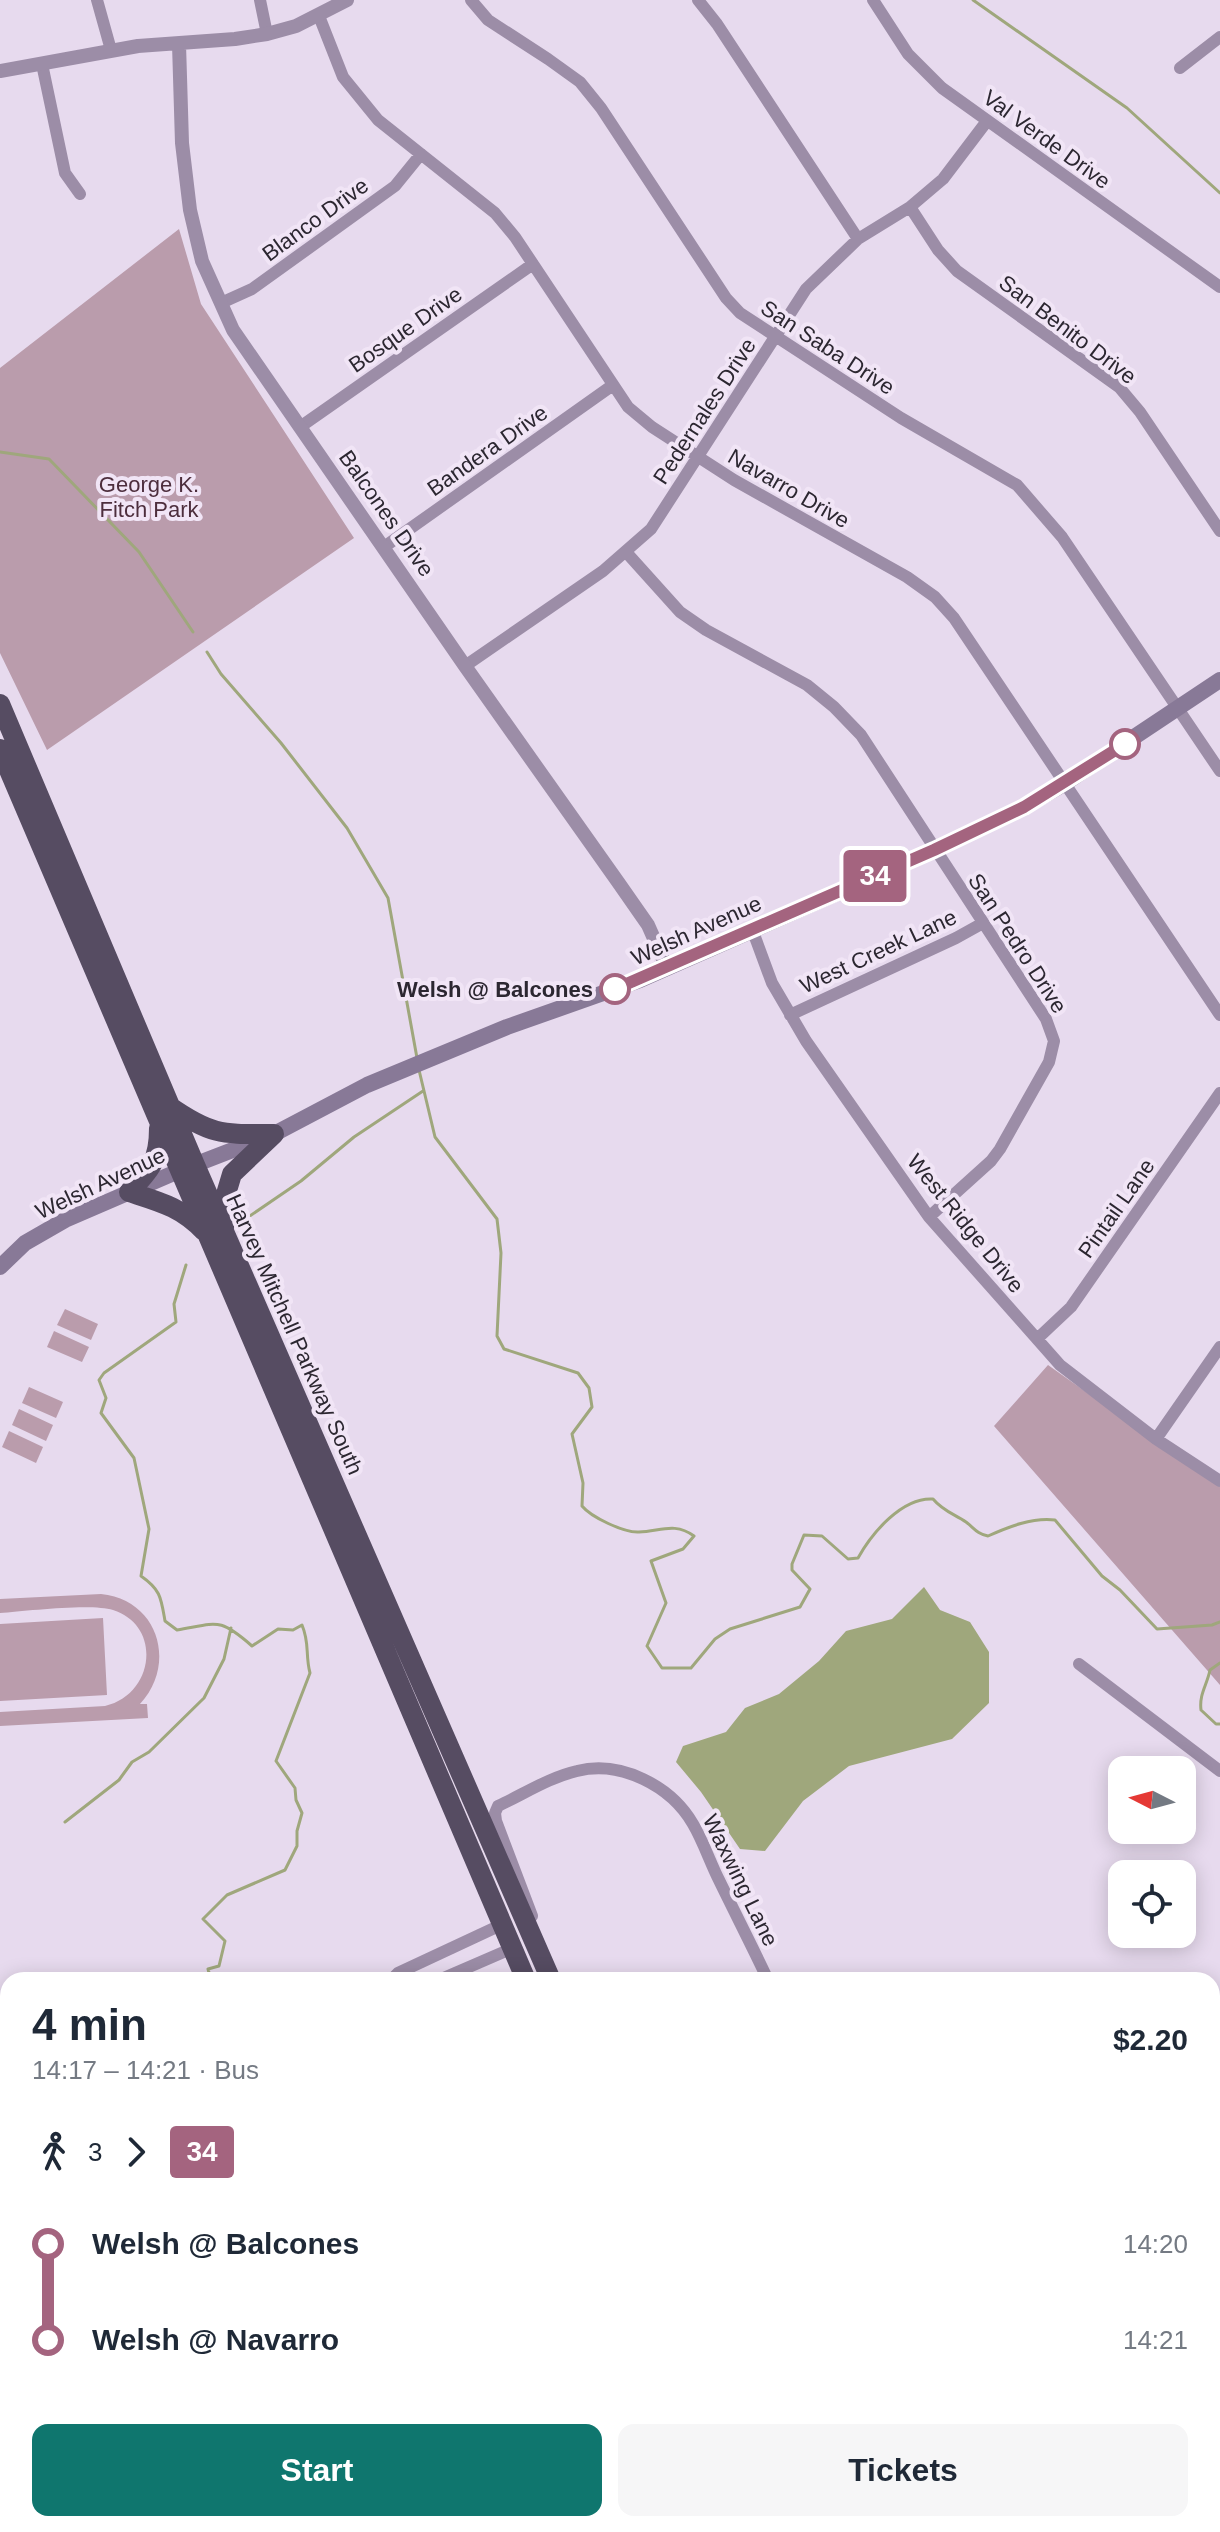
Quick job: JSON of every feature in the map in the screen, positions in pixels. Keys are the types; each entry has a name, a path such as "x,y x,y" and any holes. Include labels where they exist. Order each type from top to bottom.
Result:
{"highway":[{"name":"Harvey Mitchell Parkway South","path":"0,704 14,785"},
{"name":"Harvey Mitchell Parkway South","path":"0,749 188,1168 523,1972"},
{"path":"164,1113 223,1134 274,1134 232,1174 216,1234 178,1209 129,1192 150,1171 159,1147 164,1113"},
{"name":"Harvey Mitchell Parkway South","path":"216,1234 548,1972"}],"main road":[{"name":"Welsh Avenue","path":"0,1267 25,1243 52,1227 129,1192 274,1134 367,1085 425,1059 640,980 1024,807 1220,680"}],"street":[{"path":"97,0 111,50"},
{"path":"260,0 267,34"},
{"path":"0,71 138,46 267,34 296,26 347,0"},
{"name":"San Saba Drive","path":"471,0 488,20 580,82 601,108 726,298 740,313 901,418 1017,485 1062,537 1220,771"},
{"path":"698,0 717,24 858,239"},
{"name":"Val Verde Drive","path":"873,0 908,54 942,88 1220,287"},
{"name":"Navarro Drive","path":"319,16 343,77 378,120 495,213 515,237 628,407 652,427 734,480 907,577 935,597 954,618 1220,1015"},
{"path":"1180,68 1220,37"},
{"name":"Balcones Drive","path":"179,44 182,143 190,210 202,261 233,330 640,914 667,968"},
{"path":"42,64 65,173 80,194"},
{"name":"Pedernales Drive","path":"465,666 603,571 651,529 806,289 858,239 910,207 943,179 987,121"},
{"name":"Blanco Drive","path":"221,303 252,289 395,186 421,154"},
{"name":"San Benito Drive","path":"910,207 938,250 957,271 1119,387 1140,412 1220,531"},
{"name":"Bosque Drive","path":"300,427 533,264"},
{"name":"Bandera Drive","path":"384,547 613,385"},
{"name":"San Pedro Drive","path":"626,552 680,612 706,630 807,685 861,735 1046,1019 1054,1041 1049,1062 1000,1149 929,1217"},
{"name":"West Creek Lane","path":"790,1015 983,923"},
{"name":"West Ridge Drive","path":"752,929 772,983 790,1015 929,1217 1060,1365 1156,1439 1220,1481"},
{"name":"Pintail Lane","path":"1037,1339 1071,1307 1220,1093"},
{"path":"1156,1439 1220,1347"},
{"path":"1079,1664 1220,1771"},
{"name":"Waxwing Lane","path":"498,1806 579,1770 596,1768 621,1771 645,1779 669,1795 693,1824 764,1972"},
{"path":"470,1794 489,1805 498,1806 496,1821 529,1905 548,1972"},
{"path":"400,1972 503,1924"},
{"path":"458,1972 513,1948"}],"green space":[{"name":"George K. Fitch Park","path":"179,229 201,304 354,538 47,750 0,653 0,368"},
{"path":"65,1309 98,1324 91,1340 57,1325"},
{"path":"54,1331 89,1347 82,1362 47,1347"},
{"path":"1048,1365 1220,1487 1220,1685 994,1426"},
{"path":"29,1387 63,1402 56,1418 22,1403"},
{"path":"19,1409 53,1425 46,1441 12,1425"},
{"path":"9,1431 43,1447 36,1463 2,1447"},
{"path":"101,1594 121,1599 137,1608 149,1621 156,1636 158,1671 140,1704 147,1704 148,1718 0,1726 0,1712 105,1706 134,1689 146,1660 145,1645 140,1630 129,1618 113,1610 90,1607 0,1613 0,1599"},
{"path":"103,1618 107,1695 0,1701 0,1624"}],"shaded area":[{"path":"924,1587 940,1610 970,1622 989,1652 989,1703 952,1739 849,1766 803,1801 765,1851 740,1849 676,1762 683,1746 726,1732 745,1708 779,1694 819,1661 846,1631 892,1619"}],"waterway":[{"path":"973,0 1127,108 1220,193"},
{"path":"0,452 49,459 139,552 193,632"},
{"path":"207,652 221,674 281,743 347,828 388,898 417,1058"},
{"path":"419,1070 435,1137 497,1219 501,1253 497,1336 504,1349 578,1373 589,1388 592,1407 572,1434 583,1483 582,1506 600,1519 625,1530 639,1532 674,1528 694,1536 683,1549 651,1561 666,1603 647,1646 662,1668 691,1668 715,1639 730,1629 800,1607 810,1589 792,1570 792,1564 804,1535 822,1536 848,1559 858,1558 871,1538 899,1510 921,1500 933,1499 988,1536 1029,1521 1055,1520 1102,1576 1120,1590 1157,1629 1220,1622"},
{"path":"241,1222 301,1181 354,1137 423,1091"},
{"path":"186,1265 174,1304 176,1322 104,1373 99,1380 106,1398 101,1413 134,1458 149,1529 141,1576 159,1595 165,1621 177,1630 218,1624 232,1630 252,1646 278,1629 293,1630 302,1625 310,1673 276,1761 295,1788 302,1813 297,1846 285,1870 227,1895 203,1919 225,1941 219,1966 208,1969 209,1972"},
{"path":"65,1822 119,1780 132,1762 149,1752 204,1698 224,1659 231,1628"},
{"path":"1220,1663 1210,1670 1201,1704 1201,1710 1220,1724"}],"bus line":[{"name":"34","path":"615,989 934,850 1024,807 1125,744"}],"place":[{"name":"Welsh @ Balcones","path":"615,989"}]}
